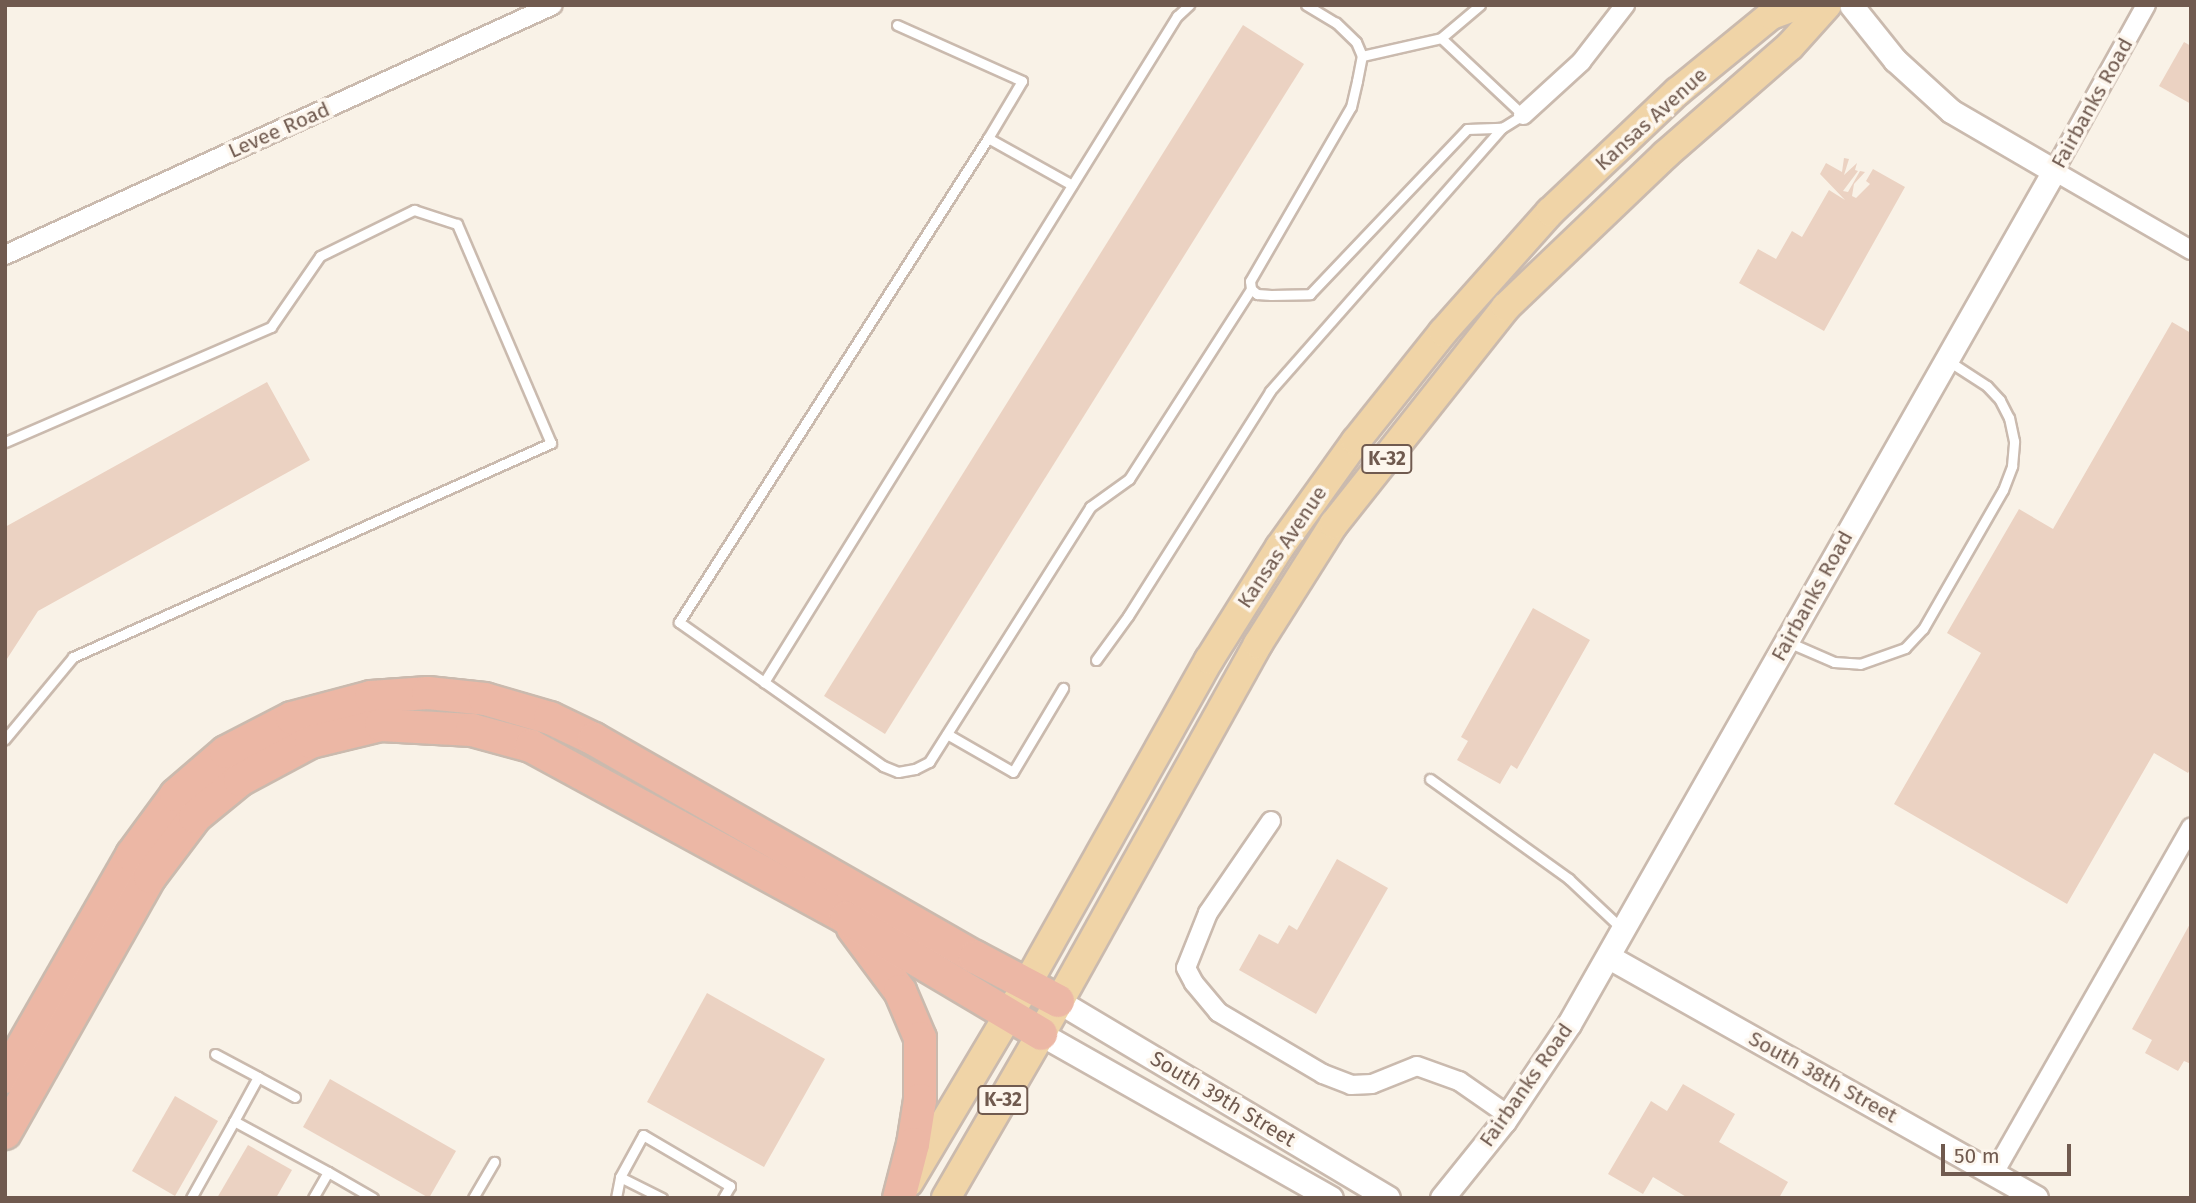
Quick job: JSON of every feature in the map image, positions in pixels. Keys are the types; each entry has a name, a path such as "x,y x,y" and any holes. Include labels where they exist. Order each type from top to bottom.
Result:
{"highway":[{"path":"5,1077 132,855 176,795 226,752 292,718 372,697 428,693 485,699 550,718 594,739 1058,1001"},
{"path":"5,1133 150,877 195,817 240,780 312,742 381,726 472,730 531,746 846,918 1041,1034"},
{"path":"846,918 900,991 920,1038 920,1100 914,1144 899,1198"}],"main road":[{"name":"Kansas Avenue","path":"899,1198 1027,984 1209,660 1279,547 1356,441 1443,332 1550,212 1678,92 1771,15 1798,5"},
{"name":"Kansas Avenue","path":"946,1198 1041,1034 1258,644 1334,524 1506,307 1665,155 1790,46 1827,5"}],"street":[{"name":"Levee Road","path":"5,255 553,5"},
{"path":"1523,115 1581,62 1625,5"},
{"path":"1851,5 1895,60 1951,111 2191,250"},
{"name":"Fairbanks Road","path":"1442,1198 1508,1115 1563,1034 1609,957 2146,5"},
{"path":"1271,821 1209,913 1186,968 1194,983 1218,1012 1323,1074 1351,1085 1372,1084 1417,1066 1460,1081 1508,1115"},
{"path":"1994,1173 2191,827"},
{"name":"South 38th Street","path":"1609,957 2036,1198"},
{"name":"South 39th Street","path":"1058,1001 1388,1198"},
{"name":"South 39th Street","path":"1041,1034 1331,1198"}],"lane":[{"path":"764,682 1177,16 1189,5"},
{"path":"897,25 1022,80 988,138 679,622 883,766 898,772 915,769 929,762 1090,507 1129,479 1251,289 1250,281 1351,107 1362,56 1356,43 1336,23 1306,5"},
{"path":"1362,56 1441,38 1480,5"},
{"path":"1096,660 1128,616 1270,391 1502,128 1523,115 1441,38"},
{"path":"1251,289 1264,295 1310,294 1467,129 1502,128"},
{"path":"988,138 1072,185"},
{"path":"5,442 271,327 320,256 414,211 457,224 551,443 73,657 5,739"},
{"path":"1786,641 1834,662 1860,664 1905,648 1923,629 2003,490 2012,466 2014,441 2009,418 2000,400 1987,386 1945,359"},
{"path":"947,734 1013,772 1063,688"},
{"path":"1430,779 1569,879 1624,930"},
{"path":"215,1054 295,1097"},
{"path":"191,1198 258,1077"},
{"path":"234,1121 373,1198"},
{"path":"616,1198 620,1177 643,1135 730,1186 723,1198"},
{"path":"473,1198 494,1162"},
{"path":"313,1198 328,1172"},
{"path":"620,1177 662,1198"}],"building":[{"path":"1243,25 1304,64 885,734 824,696"},
{"path":"2184,42 2191,46 2191,104 2159,86"},
{"path":"1844,158 1849,159 1844,175 1857,163 1855,170 1858,171 1843,191 1848,192 1860,171 1865,172 1854,184 1852,196 1856,198 1870,184 1866,181 1873,169 1905,187 1824,331 1739,283 1758,249 1776,259 1792,231 1802,237 1829,190 1845,200 1820,174 1826,163 1842,172"},
{"path":"2172,322 2191,333 2191,768 2188,773 2154,753 2067,904 1894,804 1981,653 1947,633 2019,509 2053,529"},
{"path":"267,382 310,460 38,611 5,662 5,527"},
{"path":"1533,608 1590,640 1517,769 1511,765 1500,784 1457,760 1468,741 1461,737"},
{"path":"1337,859 1388,888 1316,1014 1239,970 1259,934 1278,944 1289,925 1297,930"},
{"path":"2191,922 2191,1064 2184,1061 2178,1071 2145,1053 2152,1040 2132,1029"},
{"path":"707,993 825,1059 764,1167 647,1102"},
{"path":"330,1079 456,1151 429,1198 303,1127"},
{"path":"1683,1084 1735,1114 1719,1142 1788,1182 1779,1198 1688,1198 1653,1177 1643,1194 1608,1174 1651,1101 1667,1111"},
{"path":"175,1096 218,1121 175,1196 132,1171"},
{"path":"248,1145 292,1170 276,1198 217,1198"}]}
